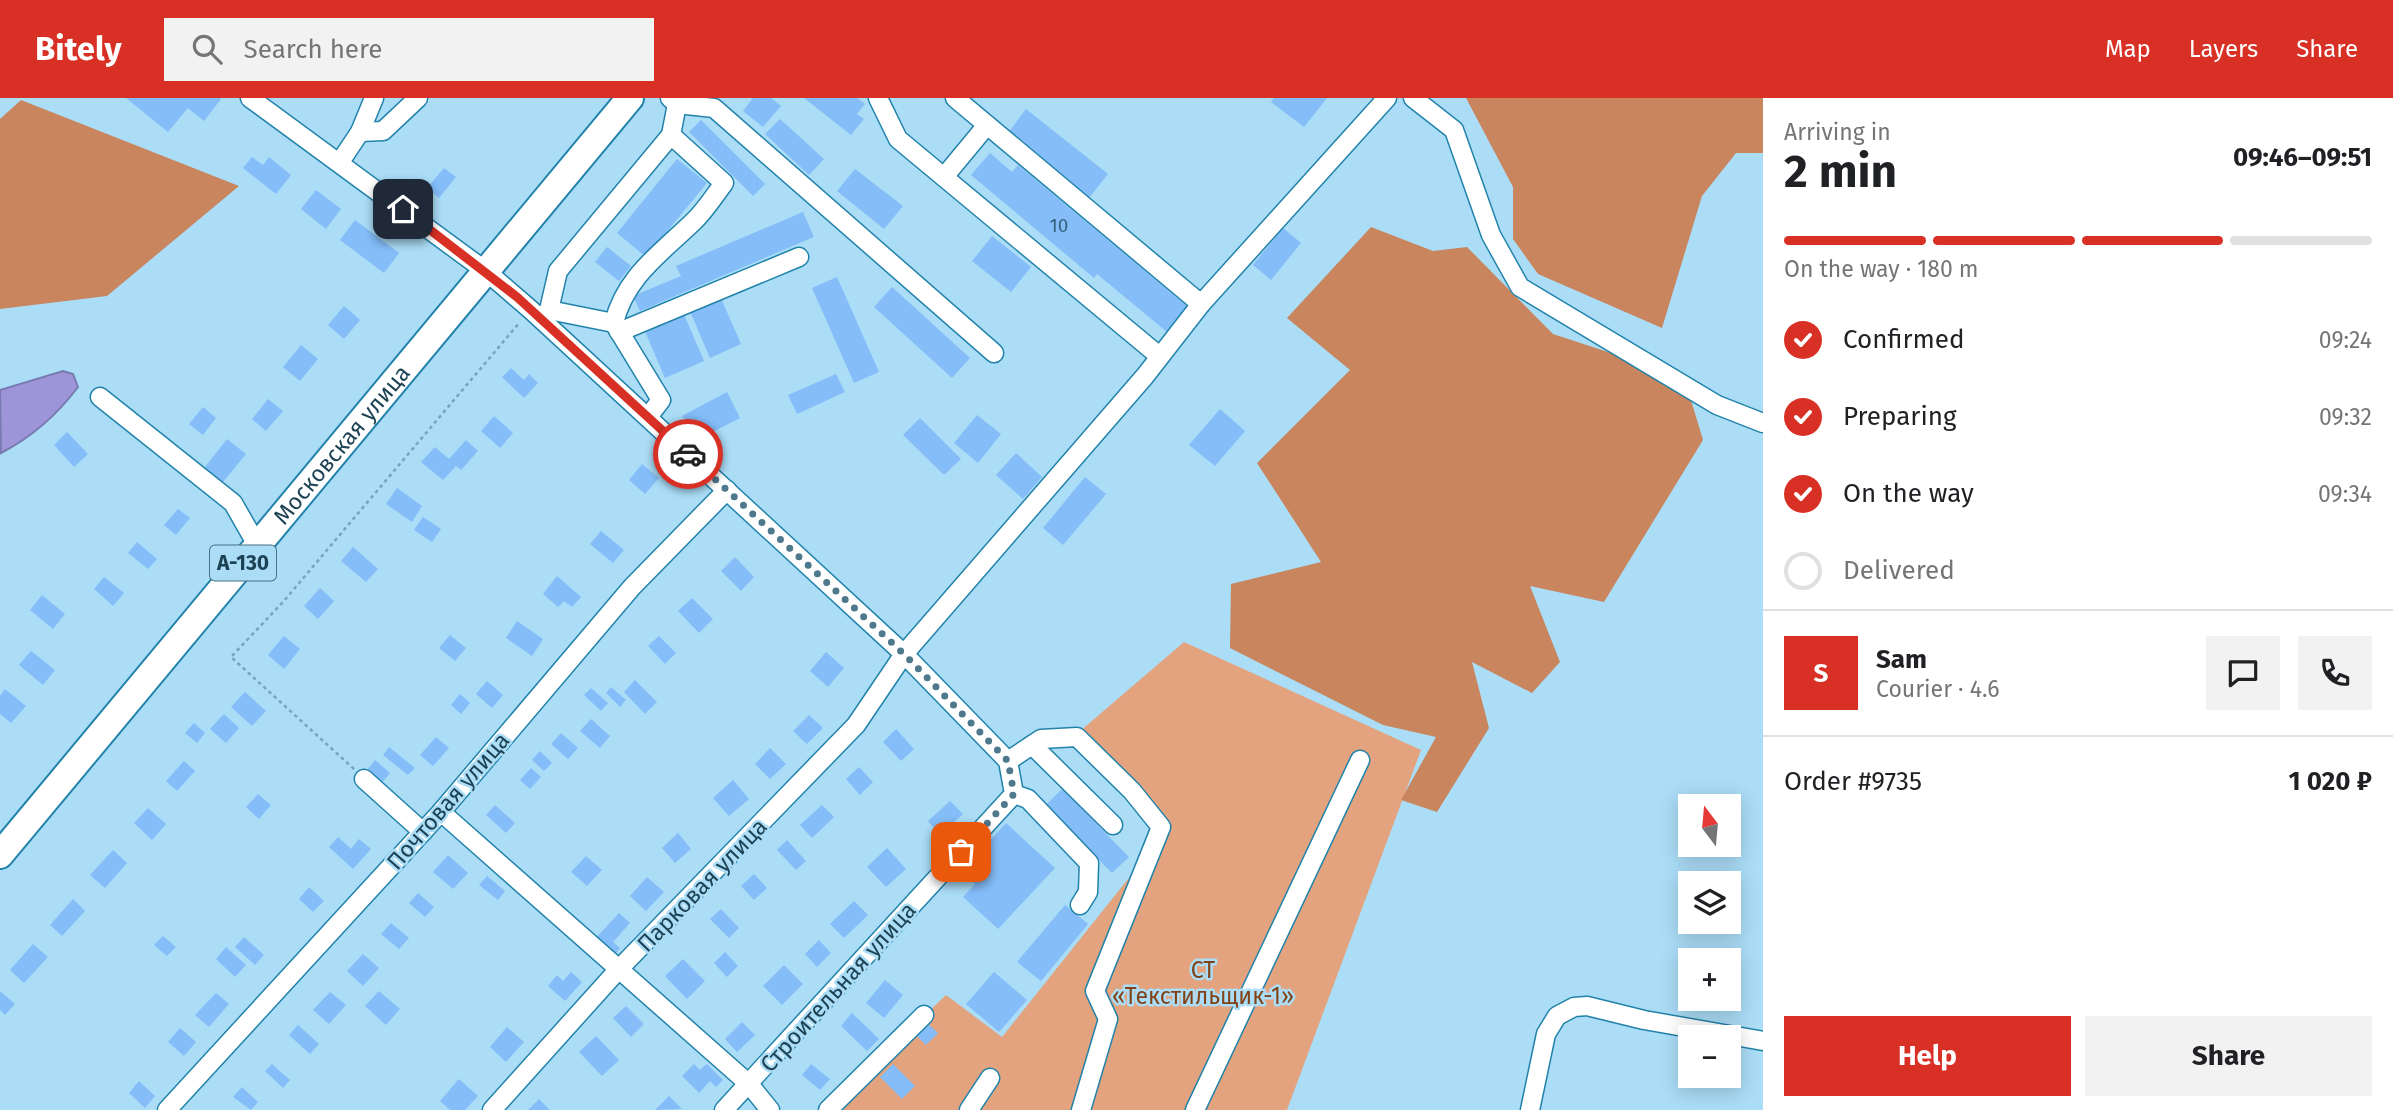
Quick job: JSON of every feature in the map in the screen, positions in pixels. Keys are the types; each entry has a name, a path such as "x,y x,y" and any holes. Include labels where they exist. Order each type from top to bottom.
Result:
{"highway":[{"name":"Московская улица","path":"0,855 630,98"}],"street":[{"path":"250,98 340,162 540,313 904,654 1008,761 1014,794 1028,799 1089,863 1088,892 1080,905"},
{"path":"340,162 360,132 374,98"},
{"path":"360,132 383,131 418,98"},
{"path":"878,98 898,139 1158,355"},
{"path":"955,98 1201,304"},
{"name":"Парковая улица","path":"492,1110 618,970 856,725 904,654 1145,376 1158,355 1201,304 1387,98"},
{"path":"1413,98 1454,130 1491,235 1520,287 1717,405 1763,423"},
{"path":"540,313 558,271 671,135 673,101 714,108 994,353"},
{"path":"944,177 987,125"},
{"path":"648,417 661,400 617,327 619,302 652,256 695,220 724,183 671,135"},
{"path":"540,313 617,327 799,257"},
{"path":"100,397 233,503 257,545"},
{"name":"Почтовая улица","path":"167,1110 441,812 632,587 726,490"},
{"path":"1008,761 1041,739 1077,737 1132,791 1161,827 1095,990 1108,1019 1081,1110"},
{"path":"1032,745 1113,825"},
{"path":"1195,1110 1360,760"},
{"path":"364,779 423,832"},
{"name":"Строительная улица","path":"724,1110 1014,794"},
{"path":"441,812 749,1084 770,1110"},
{"path":"1530,1110 1546,1034 1558,1016 1574,1007 1587,1006 1644,1020 1763,1041"},
{"path":"828,1110 924,1015"},
{"path":"969,1110 990,1078"}],"path":[{"path":"364,779 231,657 540,313"}],"green space":[{"name":"СТ «Текстильщик-1»","path":"1184,642 1421,750 1287,1110 826,1110 946,995 1002,1037 1140,864 1151,820 1072,738"}],"shaded area":[{"path":"1466,98 1763,98 1763,153 1736,153 1702,196 1662,328 1538,274 1513,239 1513,187"},
{"path":"21,100 239,186 107,296 0,309 0,119"},
{"path":"1371,227 1433,251 1467,247 1553,334 1684,377 1703,440 1604,602 1530,586 1560,662 1532,693 1472,662 1489,728 1437,812 1401,800 1436,737 1383,725 1230,648 1231,584 1321,562 1257,463 1350,370 1287,318"},
{"path":"63,371 73,374 78,387 43,424 1,453 0,390"}],"building":[{"path":"126,98 221,99 204,121 188,108 168,132"},
{"path":"753,98 771,98 781,106 763,127 743,111"},
{"path":"804,98 857,98 865,104 857,114 864,119 851,135"},
{"path":"1274,98 1327,98 1304,127 1271,102"},
{"path":"1026,109 1108,174 1089,198 1008,133"},
{"path":"780,119 824,159 809,175 765,134"},
{"path":"701,120 765,184 753,196 689,132"},
{"path":"990,153 1012,172 1018,165 1188,307 1167,332 1097,274 1094,278 971,175"},
{"path":"252,157 263,165 269,157 291,175 276,194 243,168"},
{"path":"677,159 707,183 646,257 617,233"},
{"path":"444,168 456,177 439,198 427,188"},
{"path":"855,169 903,206 884,229 837,191"},
{"path":"316,190 341,209 326,229 301,209"},
{"path":"803,212 814,237 640,311 633,296 681,276 676,266"},
{"path":"355,220 399,253 384,273 340,240"},
{"path":"1283,228 1301,243 1271,280 1253,265"},
{"path":"992,236 1031,267 1011,292 972,261"},
{"path":"607,247 631,266 619,281 595,262"},
{"path":"837,277 879,372 854,383 812,288"},
{"path":"892,287 970,358 952,378 874,307"},
{"path":"720,296 741,344 710,358 689,309"},
{"path":"344,306 360,320 344,339 328,325"},
{"path":"683,312 704,361 665,378 644,329"},
{"path":"301,345 318,359 300,381 283,367"},
{"path":"511,368 524,380 529,374 538,383 524,398 502,377"},
{"path":"836,374 845,392 797,414 788,395"},
{"path":"727,392 740,418 701,438 682,416"},
{"path":"268,399 283,411 266,431 252,419"},
{"path":"203,407 216,418 203,435 189,424"},
{"path":"1220,409 1245,431 1215,466 1189,445"},
{"path":"977,415 1001,434 978,463 954,443"},
{"path":"494,416 513,433 500,448 481,431"},
{"path":"920,418 961,459 944,475 903,435"},
{"path":"67,432 88,454 74,467 54,445"},
{"path":"227,439 246,454 223,482 205,467"},
{"path":"466,440 478,451 461,470 456,466 443,480 421,462 435,447 449,459"},
{"path":"1016,453 1042,477 1023,499 996,475"},
{"path":"642,464 659,478 645,494 629,480"},
{"path":"1085,477 1106,494 1063,545 1043,528"},
{"path":"397,488 422,506 412,522 386,504"},
{"path":"178,509 190,518 176,535 164,525"},
{"path":"423,517 441,529 432,542 414,530"},
{"path":"601,531 624,550 613,563 590,544"},
{"path":"137,542 157,559 148,569 128,553"},
{"path":"353,547 378,569 366,582 341,561"},
{"path":"735,557 754,577 741,591 721,571"},
{"path":"557,576 581,597 572,607 564,601 558,607 543,594"},
{"path":"104,577 124,593 113,606 94,589"},
{"path":"320,588 334,601 318,619 304,606"},
{"path":"42,595 65,614 53,629 30,610"},
{"path":"692,598 713,619 699,633 678,611"},
{"path":"517,621 543,639 532,656 506,638"},
{"path":"450,635 466,648 455,661 439,648"},
{"path":"284,636 300,649 284,669 268,655"},
{"path":"659,636 676,653 665,664 648,646"},
{"path":"31,651 55,670 43,685 19,665"},
{"path":"826,652 844,668 828,687 810,671"},
{"path":"635,680 657,702 645,714 624,692"},
{"path":"487,681 503,695 492,708 476,694"},
{"path":"611,687 626,700 620,707 606,693"},
{"path":"591,688 608,703 601,711 584,695"},
{"path":"5,689 26,706 11,723 0,714 0,696"},
{"path":"245,692 266,711 252,726 231,707"},
{"path":"460,694 470,703 461,714 451,705"},
{"path":"224,714 239,728 226,743 210,729"},
{"path":"809,715 823,728 807,744 793,731"},
{"path":"591,719 610,736 600,748 580,731"},
{"path":"194,723 205,733 197,743 185,733"},
{"path":"896,729 914,749 901,761 883,742"},
{"path":"561,733 578,748 568,759 551,744"},
{"path":"436,737 449,748 433,766 420,755"},
{"path":"389,747 415,768 408,775 383,755"},
{"path":"770,748 786,764 770,779 755,764"},
{"path":"540,751 552,763 544,771 532,760"},
{"path":"375,760 390,773 379,786 364,774"},
{"path":"184,761 195,771 177,791 166,781"},
{"path":"859,767 873,782 860,795 846,779"},
{"path":"531,768 541,777 530,789 520,780"},
{"path":"733,780 749,799 729,816 713,798"},
{"path":"1062,789 1129,857 1112,873 1045,806"},
{"path":"258,794 271,805 259,819 246,807"},
{"path":"950,801 963,814 940,835 928,821"},
{"path":"495,805 515,823 506,833 486,815"},
{"path":"822,805 834,817 812,838 800,825"},
{"path":"148,808 166,824 152,840 134,823"},
{"path":"1006,823 1055,868 998,929 963,897 975,884 962,871"},
{"path":"678,833 691,849 675,863 662,848"},
{"path":"338,837 351,849 359,839 371,849 353,869 329,847"},
{"path":"787,840 806,861 796,870 777,850"},
{"path":"887,848 906,869 886,887 867,867"},
{"path":"113,850 127,863 105,888 90,875"},
{"path":"448,855 468,873 453,889 433,872"},
{"path":"586,856 602,870 587,886 571,872"},
{"path":"754,874 767,888 754,900 741,886"},
{"path":"487,876 505,891 498,900 479,885"},
{"path":"647,877 664,892 646,911 630,896"},
{"path":"309,887 324,901 313,912 299,899"},
{"path":"418,893 434,907 425,917 409,903"},
{"path":"73,899 85,911 62,936 50,925"},
{"path":"854,901 868,915 844,938 830,924"},
{"path":"1065,905 1088,924 1041,981 1017,962"},
{"path":"721,909 739,928 729,938 710,919"},
{"path":"619,913 630,923 613,942 620,948 613,957 594,940"},
{"path":"391,923 409,938 399,949 381,934"},
{"path":"163,936 176,947 167,956 154,945"},
{"path":"244,937 264,955 255,965 235,947"},
{"path":"819,940 831,953 817,967 805,954"},
{"path":"33,944 48,957 24,983 10,970"},
{"path":"226,947 246,965 235,977 216,959"},
{"path":"725,952 738,966 727,977 714,963"},
{"path":"363,954 379,968 363,986 347,971"},
{"path":"683,959 705,981 687,999 665,976"},
{"path":"784,965 803,984 782,1005 763,986"},
{"path":"571,972 582,982 565,1001 548,986 557,975 563,981"},
{"path":"994,972 1027,1000 999,1032 966,1004"},
{"path":"885,980 903,995 884,1018 866,1003"},
{"path":"0,991 15,1004 5,1015 0,1010"},
{"path":"379,991 400,1009 386,1025 365,1006"},
{"path":"330,992 346,1005 329,1024 313,1010"},
{"path":"216,993 229,1004 209,1027 195,1015"},
{"path":"626,1006 644,1024 631,1037 613,1018"},
{"path":"852,1013 879,1039 867,1051 841,1026"},
{"path":"742,1022 755,1035 737,1052 725,1039"},
{"path":"927,1023 938,1033 926,1045 915,1034"},
{"path":"298,1025 319,1044 310,1054 289,1035"},
{"path":"507,1027 524,1042 506,1062 490,1047"},
{"path":"180,1028 196,1042 184,1056 168,1042"},
{"path":"596,1036 619,1060 602,1076 579,1052"},
{"path":"272,1064 290,1080 283,1088 265,1071"},
{"path":"694,1064 700,1070 707,1064 723,1080 716,1087 710,1081 699,1093 682,1076"},
{"path":"811,1064 830,1079 820,1090 802,1075"},
{"path":"893,1064 915,1086 902,1099 880,1077"},
{"path":"459,1079 478,1096 465,1110 450,1110 440,1101"},
{"path":"139,1081 155,1096 145,1108 129,1093"},
{"path":"242,1087 258,1102 251,1110 233,1097"},
{"path":"669,1096 682,1109 655,1110"},
{"path":"539,1099 550,1110 528,1110"}],"way so far":[{"path":"688,454 904,654 1008,761 1014,794 961,852"}],"route":[{"path":"403,209 517,297 688,454"}]}
